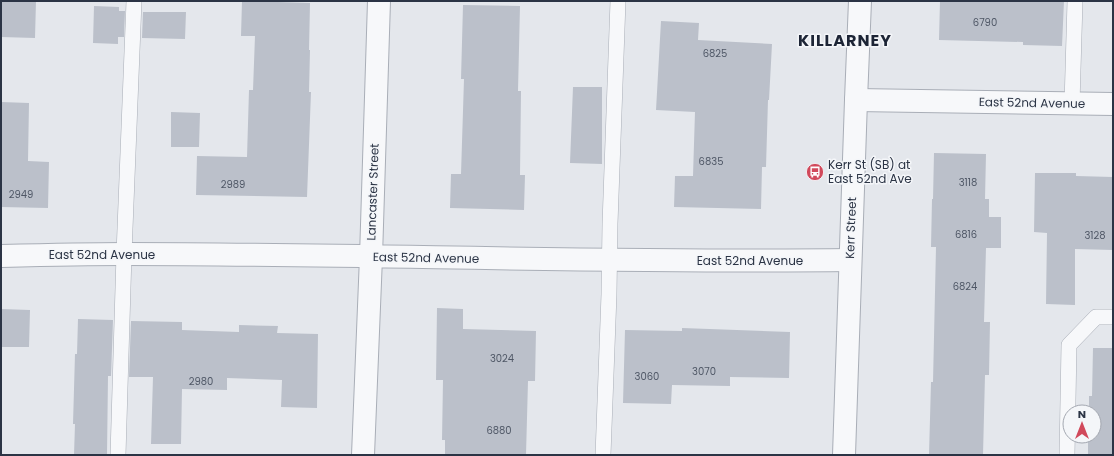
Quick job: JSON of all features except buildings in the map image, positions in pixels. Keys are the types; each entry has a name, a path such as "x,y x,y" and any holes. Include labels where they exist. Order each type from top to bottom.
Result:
{"street":[{"name":"Lancaster Street","path":"363,455 379,1"},
{"name":"Kerr Street","path":"844,455 860,1"},
{"name":"East 52nd Avenue","path":"856,100 1113,104"},
{"name":"East 52nd Avenue","path":"1,256 124,254 371,256 610,261 850,260"}],"lane":[{"path":"118,455 134,1"},
{"path":"603,455 618,1"},
{"path":"1072,104 1075,1"},
{"path":"1067,455 1069,345 1096,317 1113,317"}],"place":[{"name":"Kerr St (SB) at East 52nd Ave","path":"815,172"}],"district":[{"name":"KILLARNEY","path":"845,40"}]}
